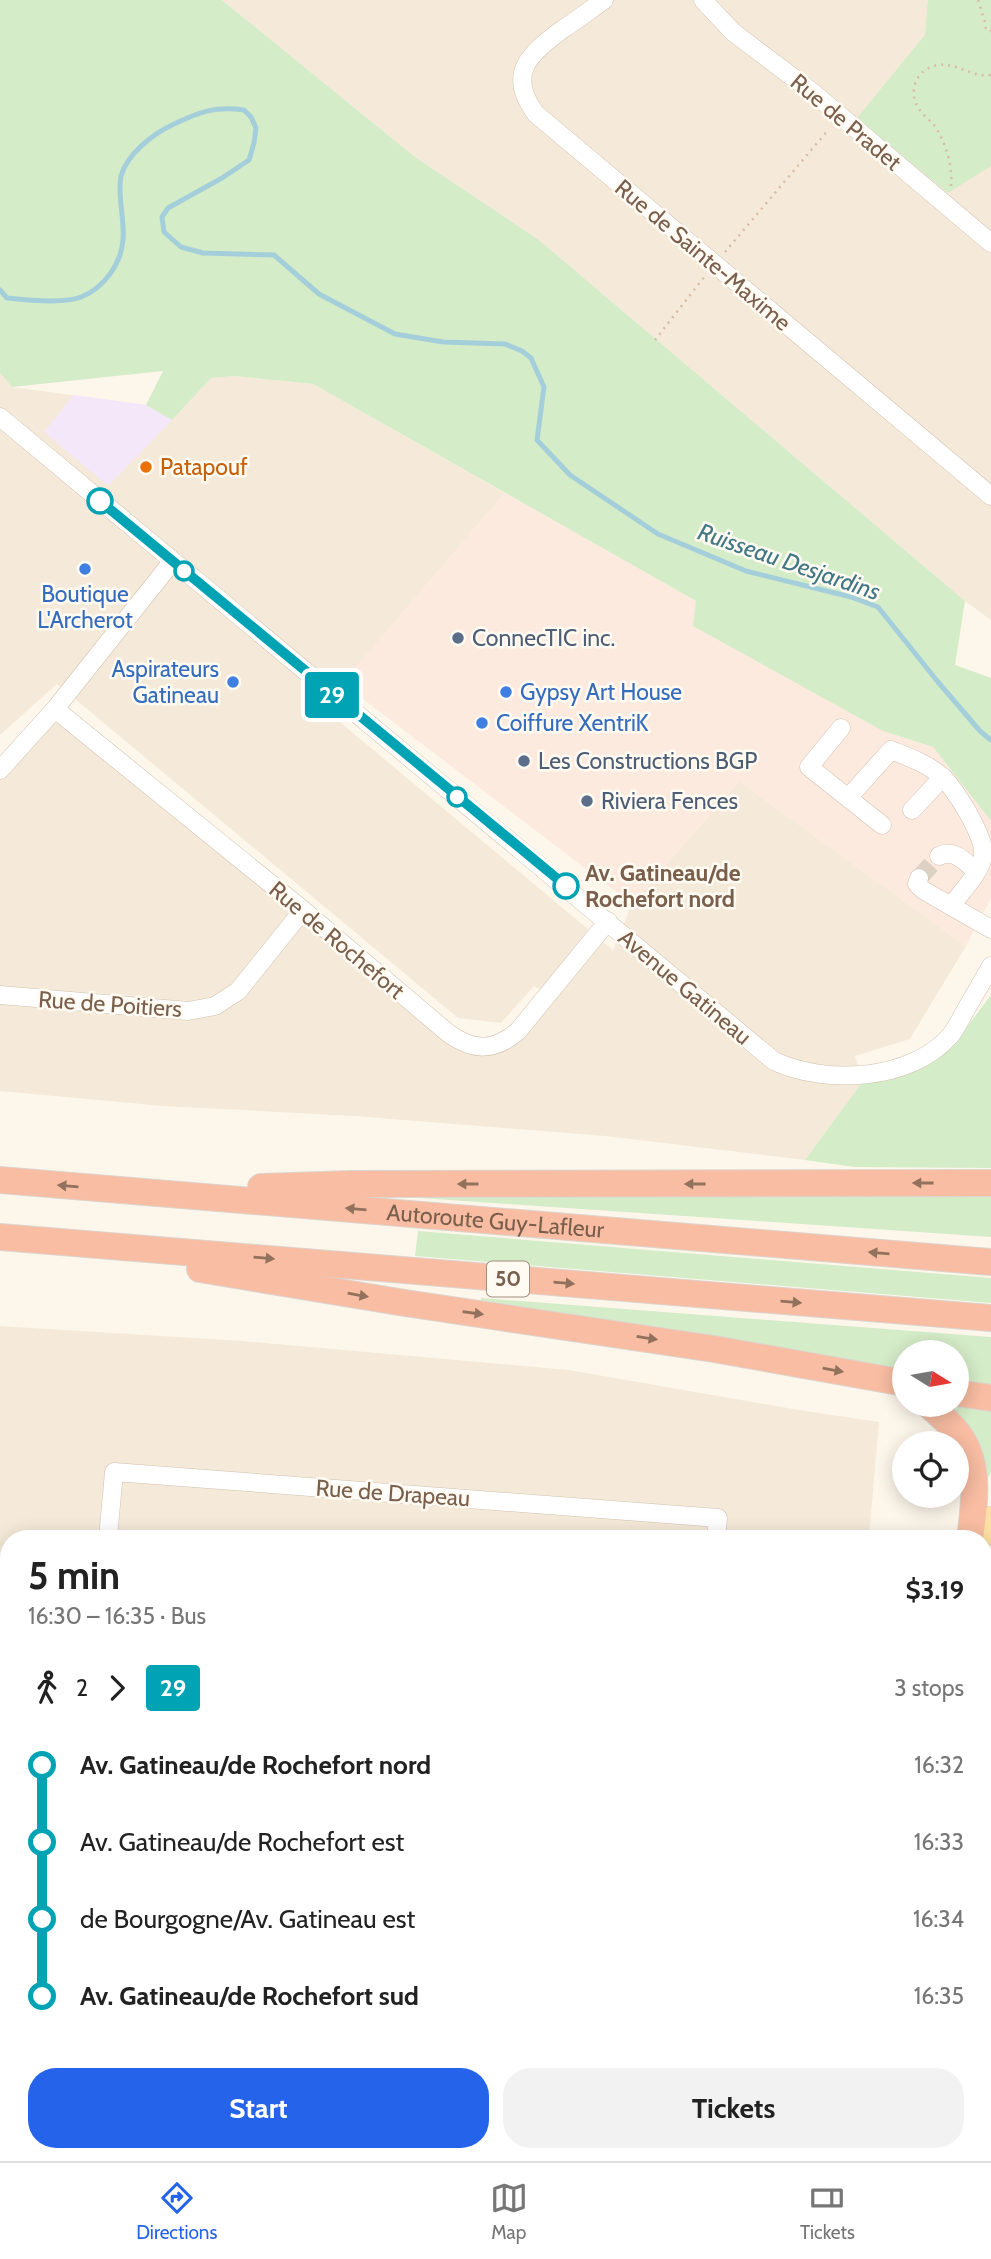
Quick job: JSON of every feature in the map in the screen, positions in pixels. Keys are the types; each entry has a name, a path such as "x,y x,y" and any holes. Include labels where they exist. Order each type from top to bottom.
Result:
{"highway":[{"name":"Autoroute Guy-Lafleur","path":"0,1180 991,1262"},
{"path":"133,1191 351,1184 991,1183"},
{"path":"13,1238 405,1303 715,1349 892,1382"},
{"name":"50","path":"13,1238 991,1318"},
{"path":"970,1394 991,1398"},
{"path":"942,1418 959,1435 970,1455 974,1483 971,1530"}],"street":[{"name":"Rue de Sainte-Maxime","path":"604,0 543,44 534,52 522,71 524,94 536,114 991,496"},
{"name":"Rue de Pradet","path":"704,0 733,32 811,91 991,243"},
{"name":"Avenue Gatineau","path":"0,417 774,1060 810,1074 846,1076 902,1066 932,1052 953,1033 991,966"},
{"path":"0,769 55,709 172,562"},
{"name":"Rue de Rochefort","path":"55,709 303,910 448,1033 472,1046 496,1045 508,1040 518,1031 608,921"},
{"path":"841,728 809,767 882,825"},
{"path":"848,798 891,750 929,766 943,776 975,824 984,853 981,865 951,906"},
{"path":"912,810 943,776"},
{"path":"939,856 952,853 976,871"},
{"path":"919,878 917,884 922,890 991,929"},
{"name":"Rue de Poitiers","path":"0,995 188,1011 215,1006 228,1000 237,991 303,910"},
{"name":"Rue de Drapeau","path":"109,1530 114,1472 718,1518 717,1530"}],"path":[{"path":"978,0 986,30 991,31"},
{"path":"943,203 950,191 949,159 937,128 916,105 913,91 915,82 925,70 940,65 950,65 981,76 991,75"},
{"path":"655,340 714,264 841,116"}],"shaded area":[{"path":"222,0 991,0 991,620 965,601 539,240 415,157"},
{"path":"0,373 12,387 146,405 172,420 210,378 234,376 313,384 505,493 322,707 613,950 632,904 739,781 966,946 910,1039 855,1056 863,1081 805,1160 605,1136 354,1116 163,1106 0,1091 0,770 55,709 448,1033 496,1045 548,994 534,986 501,1023 458,1018 57,684 0,735"},
{"path":"74,395 146,405 172,420 108,486 44,432"},
{"path":"505,493 696,601 694,626 883,731 933,747 991,821 991,898 966,946 739,781 632,904 342,683"},
{"path":"0,1326 242,1341 569,1370 879,1422 870,1530 0,1530"}],"green space":[{"path":"0,0 222,0 415,157 539,240 965,601 955,665 991,678 991,821 933,747 883,731 693,626 696,601 313,384 234,376 211,378 172,420 146,405 163,371 12,387 0,373"},
{"path":"928,0 991,0 991,166 948,193 857,118 925,35"},
{"path":"991,995 991,1168 854,1167 805,1160 863,1081 958,1039"},
{"path":"991,1191 991,1237 420,1198 420,1192"},
{"path":"418,1231 991,1278 991,1303 415,1256"},
{"path":"481,1298 991,1337 991,1386 970,1382 970,1340 892,1340 892,1369 481,1306"},
{"path":"970,1408 991,1410 991,1472 981,1490 969,1462 969,1431 955,1431 950,1418 970,1418"}],"waterway":[{"name":"Ruisseau Desjardins","path":"0,290 7,298 55,301 81,297 97,288 110,274 122,249 121,176 129,160 157,134 190,117 207,111 244,110 256,128 249,160 168,208 162,217 164,232 181,247 203,253 274,255 319,294 395,334 443,342 505,344 522,351 531,358 544,387 537,440 570,475 658,534 746,571 851,597 878,607 938,682 991,740"}],"tunnel":[{"path":"919,878 939,856"}],"bus line":[{"name":"29","path":"100,501 566,886"}],"place":[{"name":"Patapouf","path":"146,467"},
{"name":"Boutique L'Archerot","path":"85,569"},
{"name":"ConnecTIC inc.","path":"458,638"},
{"name":"Aspirateurs Gatineau","path":"233,682"},
{"name":"Gypsy Art House","path":"506,692"},
{"name":"Coiffure XentriK","path":"482,723"},
{"name":"Les Constructions BGP","path":"524,761"},
{"name":"Riviera Fences","path":"587,801"},
{"name":"Av. Gatineau/de Rochefort nord","path":"566,886"}]}
